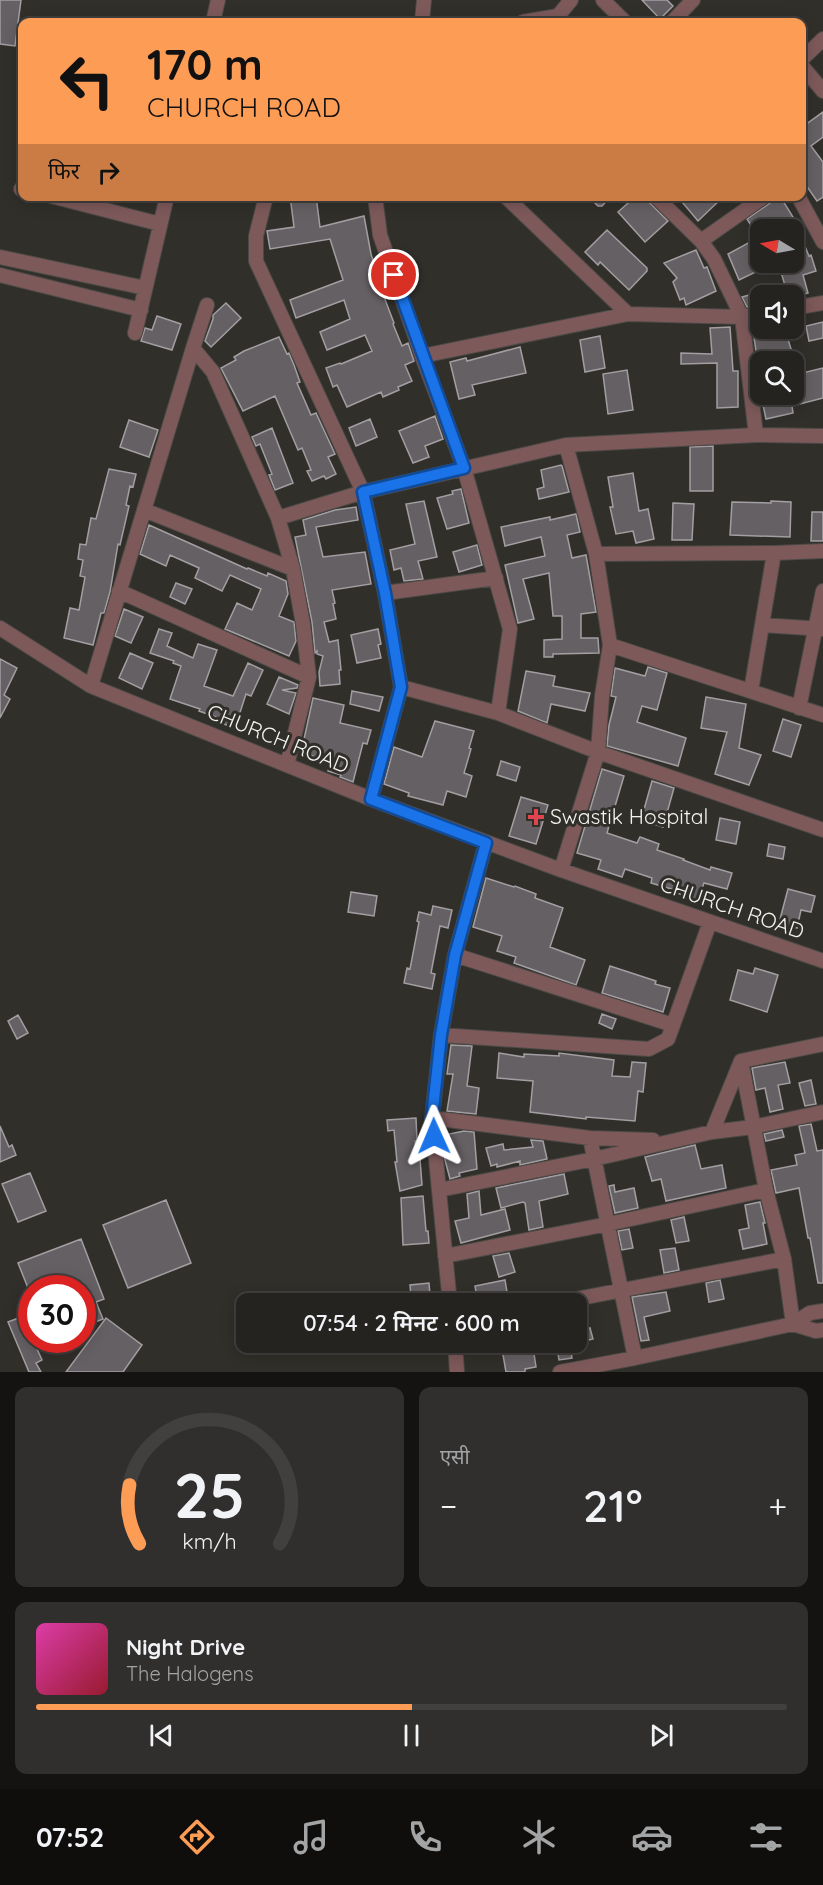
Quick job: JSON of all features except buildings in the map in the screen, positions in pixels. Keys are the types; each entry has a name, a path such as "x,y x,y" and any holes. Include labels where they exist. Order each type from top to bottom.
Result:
{"street":[{"path":"214,18 218,0"},
{"path":"422,18 424,0"},
{"path":"546,18 558,16 571,0"},
{"path":"603,0 621,18"},
{"path":"676,18 693,0"},
{"path":"806,55 823,39"},
{"path":"806,71 823,91"},
{"path":"70,201 160,224"},
{"path":"135,333 165,201"},
{"path":"265,201 256,236 256,261 363,492 385,593 401,687 371,799"},
{"path":"376,201 380,235 464,468 510,630 498,712"},
{"path":"510,201 628,314"},
{"path":"660,201 701,241 714,259 742,317 756,435"},
{"path":"701,241 758,201"},
{"path":"801,201 823,242"},
{"path":"0,257 146,288"},
{"path":"0,275 141,310"},
{"path":"804,306 823,303"},
{"path":"91,686 207,305"},
{"path":"422,356 628,314 750,316"},
{"path":"193,348 213,372 278,518 293,569 303,624 309,677 287,765"},
{"path":"278,518 363,492 566,445 756,435 823,436"},
{"path":"561,870 598,752 602,696 610,645 596,554 566,445"},
{"path":"144,510 293,569"},
{"path":"596,554 823,551"},
{"path":"751,691 774,553"},
{"path":"385,593 495,578"},
{"path":"119,591 309,677"},
{"path":"799,708 820,629 823,591"},
{"path":"762,626 820,629"},
{"name":"CHURCH ROAD","path":"0,628 91,686 486,843 823,961"},
{"path":"610,645 823,715"},
{"path":"401,687 498,712 598,752 823,830"},
{"path":"449,1293 432,1118 441,1035 455,955 486,843"},
{"path":"441,1035 650,1049 669,1040 710,922"},
{"path":"455,955 673,1025"},
{"path":"741,1061 823,1044"},
{"path":"741,1061 766,1190 784,1259 793,1324"},
{"path":"712,1132 741,1061"},
{"path":"439,1190 594,1159 712,1132 753,1127 823,1112"},
{"path":"432,1118 590,1138 673,1141"},
{"path":"590,1138 634,1358"},
{"path":"445,1256 766,1190"},
{"path":"587,1297 784,1259"},
{"path":"560,1372 793,1324 810,1313 823,1311"},
{"path":"793,1324 816,1331 823,1330"},
{"path":"455,1353 458,1372"}],"place":[{"name":"Swastik Hospital","path":"536,817"}],"route":[{"path":"394,275 464,468 363,492 385,593 401,687 371,799 486,843 455,955 441,1035 432,1118 434,1136"}]}
